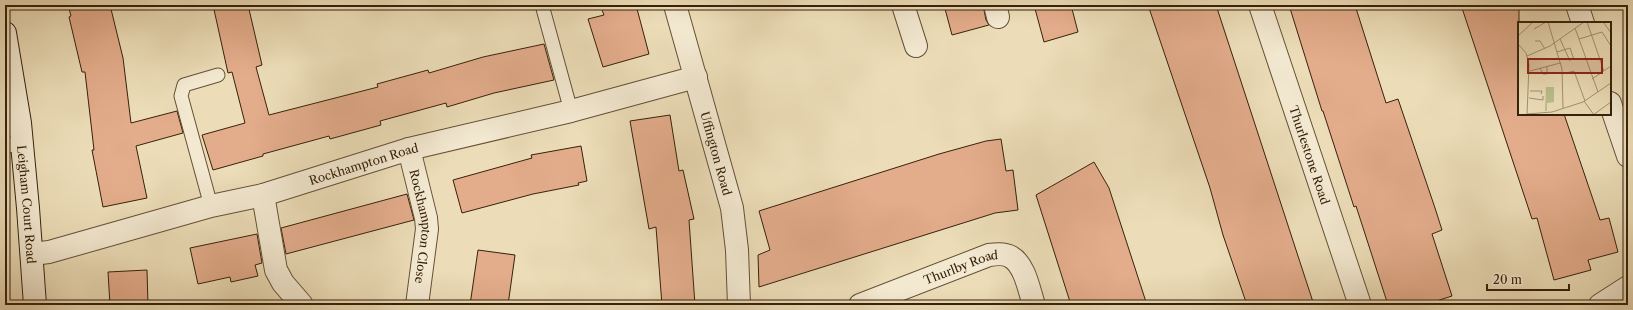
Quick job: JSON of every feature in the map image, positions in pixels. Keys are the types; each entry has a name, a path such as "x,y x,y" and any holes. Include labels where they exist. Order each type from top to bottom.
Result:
{"street":[{"name":"Uffington Road","path":"675,5 724,178 735,226 739,305"},
{"path":"902,5 916,46"},
{"name":"Thurlestone Road","path":"1260,5 1360,305"},
{"path":"1577,5 1583,22"},
{"name":"Leigham Court Road","path":"5,33 13,134 32,254 35,305"},
{"name":"Rockhampton Road","path":"32,254 49,252 211,206 263,195 409,149 571,111 696,77"},
{"path":"1611,105 1628,156"},
{"name":"Rockhampton Close","path":"409,149 426,218 427,229 417,305"},
{"path":"263,195 276,270 283,283 302,305"},
{"name":"Thurlby Road","path":"860,305 989,255 1000,254 1010,256 1018,263 1034,305"},
{"path":"1600,305 1628,287"}],"lane":[{"path":"542,5 571,111"},
{"path":"211,206 181,96 184,85 218,75"}],"building":[{"path":"68,5 110,5 123,58 131,123 177,111 183,133 136,146 147,198 103,207 92,150 94,150 85,72 82,72 69,17 71,16"},
{"path":"213,5 248,5 262,65 256,67 269,115 378,87 377,84 428,70 429,73 483,57 544,44 554,80 494,93 447,107 446,103 380,121 381,125 330,139 329,136 263,154 263,156 213,170 202,135 245,123 232,72 228,73"},
{"path":"600,5 636,5 649,54 603,67 588,19 604,15"},
{"path":"944,5 983,5 986,20 989,25 952,35"},
{"path":"1034,5 1071,5 1078,32 1044,42"},
{"path":"1148,5 1216,5 1314,305 1247,305 1223,235 1210,188"},
{"path":"1289,5 1355,5 1386,103 1398,99 1435,208 1442,230 1432,234 1452,296 1424,305 1388,305 1356,206 1354,207 1322,111"},
{"path":"1461,5 1519,5 1518,115 1564,115 1600,220 1609,218 1618,252 1588,260 1591,270 1554,280 1537,218 1532,219"},
{"path":"670,115 679,171 683,170 694,219 689,220 695,305 662,305 656,227 649,229 630,121"},
{"path":"1001,139 1006,171 1013,170 1018,210 995,213 759,287 758,255 770,250 759,211 939,154 986,141"},
{"path":"581,146 587,181 578,183 579,185 533,194 462,213 453,180 532,158 531,155"},
{"path":"1094,162 1109,188 1147,305 1071,305 1036,195"},
{"path":"407,194 414,220 286,254 281,228"},
{"path":"257,234 262,263 255,265 258,276 231,282 230,277 198,284 190,248"},
{"path":"478,250 515,255 508,305 470,305"},
{"path":"147,270 148,305 110,305 108,272"}]}
